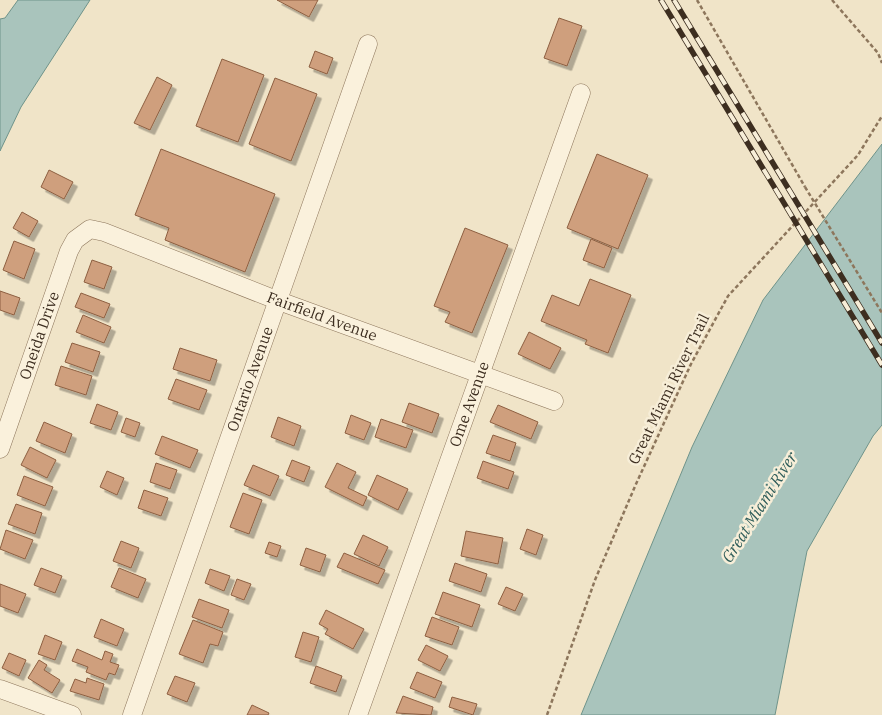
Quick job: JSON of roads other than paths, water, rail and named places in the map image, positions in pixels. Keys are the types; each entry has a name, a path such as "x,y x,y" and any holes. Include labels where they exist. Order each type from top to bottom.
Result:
{"street":[{"name":"Ontario Avenue","path":"132,715 368,44"},
{"name":"Ome Avenue","path":"358,715 581,93"},
{"name":"Fairfield Avenue","path":"90,229 104,232 279,301 480,372 554,401"},
{"name":"Oneida Drive","path":"0,449 69,251 74,240 90,229"},
{"path":"0,689 72,715"}],"water":[{"path":"18,0 90,0 21,107 0,151 0,19 5,18"},
{"name":"Great Miami River","path":"882,144 882,425 873,436 807,551 775,715 581,715 692,447 763,300"}],"railway":[{"path":"661,0 882,365"},
{"path":"674,0 882,343"}]}
